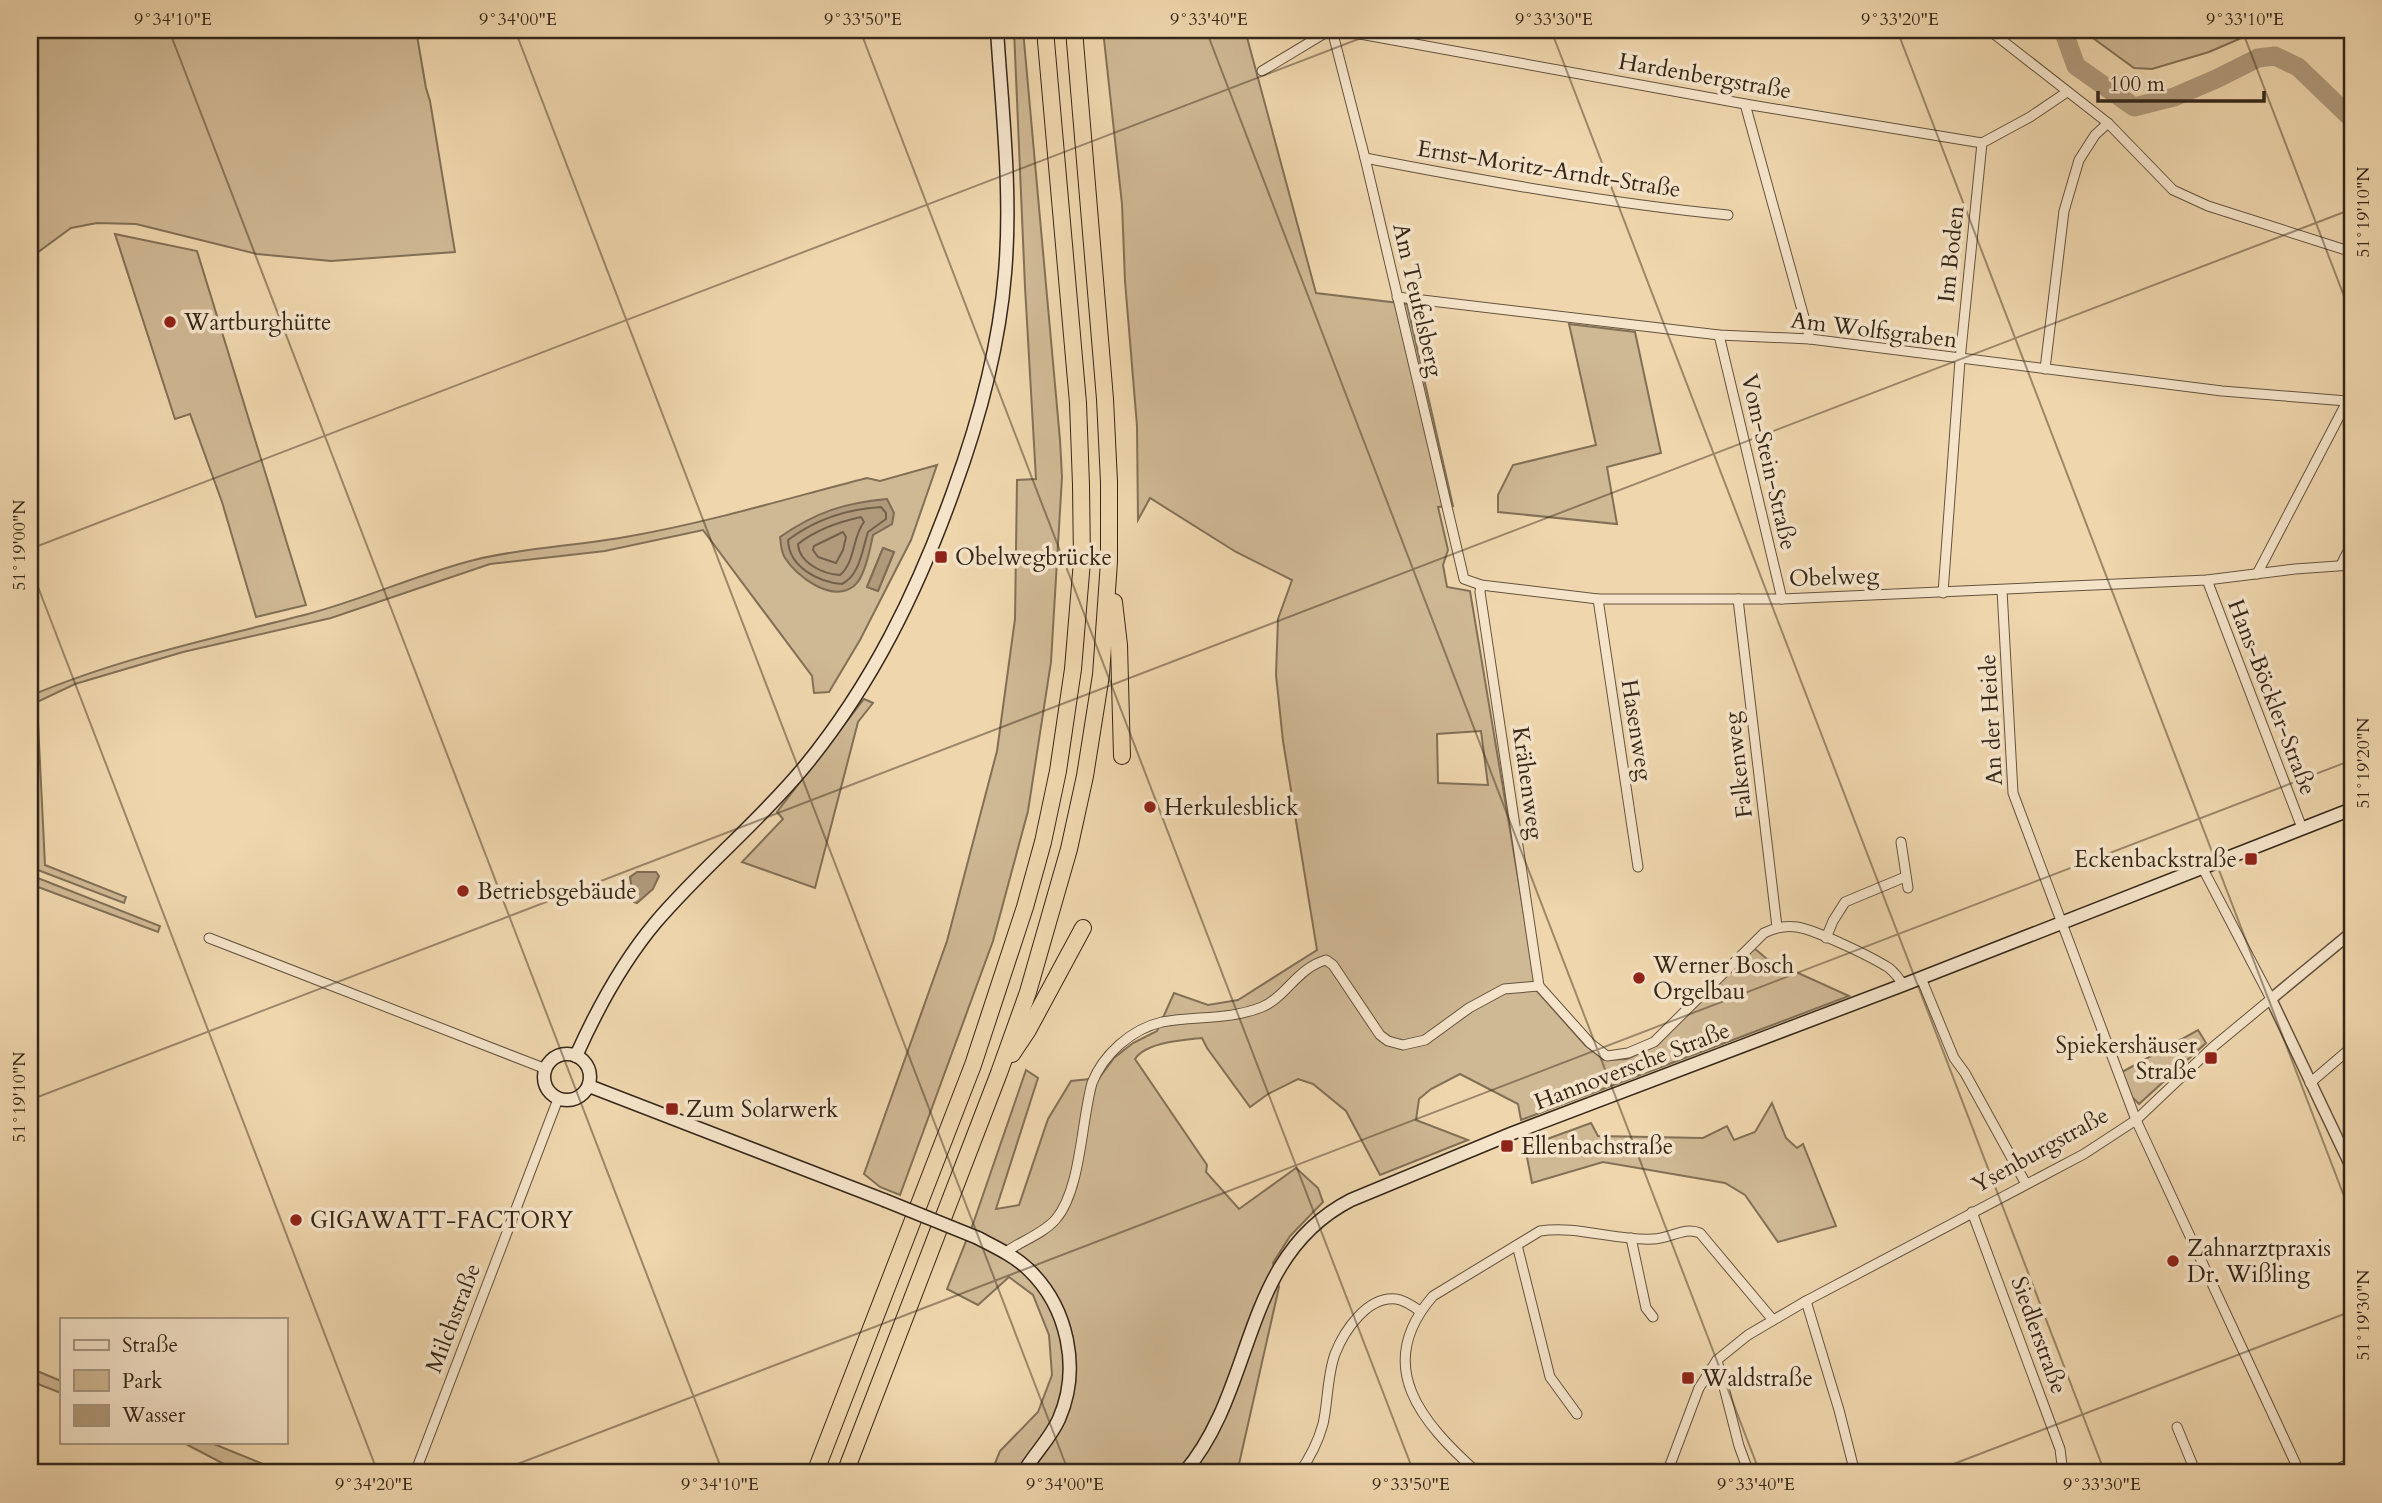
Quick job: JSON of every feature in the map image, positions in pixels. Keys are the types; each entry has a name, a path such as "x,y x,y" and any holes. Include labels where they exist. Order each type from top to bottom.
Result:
{"highway":[{"path":"815,1473 973,1065 1025,908 1058,771 1073,669 1082,561 1082,485 1078,403 1045,30"},
{"path":"845,1473 1028,992 1066,861 1085,776 1101,675 1109,562 1105,398 1074,30"},
{"path":"1109,562 1119,645 1122,757"},
{"path":"999,1073 1028,1030 1083,928"}],"main road":[{"path":"576,1056 595,1016 655,923 780,796 842,716 890,639 925,568 975,427 992,362 1002,301 1007,240 1007,193 997,30"},
{"name":"Hannoversche Straße","path":"1184,1473 1214,1429 1258,1314 1280,1267 1308,1229 1330,1211 1513,1133 1903,985 2352,809"},
{"path":"558,1056 576,1056 589,1068 590,1086 578,1099 558,1099 545,1085 546,1069 558,1056"},
{"path":"590,1086 978,1238 1006,1252 1036,1277 1052,1298 1063,1323 1070,1361 1067,1395 1058,1420 1023,1473"}],"street":[{"path":"1262,71 1331,30"},
{"name":"Am Teufelsberg","path":"1331,30 1365,158 1464,579"},
{"name":"Hardenbergstraße","path":"1338,30 1745,104 1982,143"},
{"path":"1989,30 2108,123 2173,190 2208,206 2352,252"},
{"path":"1982,143 2030,117 2067,92"},
{"path":"1745,104 1810,339"},
{"path":"2045,369 2064,211 2079,160 2095,135 2108,123"},
{"name":"Im Boden","path":"1943,593 1960,360 1982,143"},
{"name":"Ernst-Moritz-Arndt-Straße","path":"1365,158 1505,185 1728,215"},
{"name":"Am Wolfsgraben","path":"1397,297 1719,335 1810,339 2222,391 2350,397"},
{"name":"Vom-Stein-Straße","path":"1719,335 1782,598"},
{"name":"Hans-Böckler-Straße","path":"2257,574 2350,397"},
{"path":"2340,565 2352,543"},
{"name":"Obelweg","path":"1464,579 1482,584 1598,599 1782,598 2207,580 2352,565"},
{"name":"Hans-Böckler-Straße","path":"2207,580 2302,828"},
{"name":"Krähenweg","path":"1482,584 1482,605 1539,986"},
{"name":"An der Heide","path":"2002,590 2013,793 2064,922 2136,1120 2300,1473"},
{"name":"Falkenweg","path":"1738,598 1777,927"},
{"name":"Hasenweg","path":"1598,599 1638,867"},
{"path":"1901,842 1908,888"},
{"path":"2202,867 2271,999 2352,1169"},
{"path":"1826,938 1845,902 1905,877"},
{"path":"1006,1252 1048,1227 1068,1201 1087,1102 1096,1072 1111,1051 1145,1029 1160,1023 1240,1014 1266,1005 1307,968 1326,960 1342,976 1380,1035 1388,1041 1403,1045 1425,1040 1469,1008 1504,989 1539,986 1590,1043 1607,1056 1628,1053 1654,1042 1764,933 1777,927 1796,927 1826,938 1887,967 1903,985"},
{"name":"Ysenburgstraße","path":"1667,1473 1699,1388 1717,1360 1748,1335 1806,1301 2084,1154 2136,1120 2213,1047 2352,932"},
{"path":"209,938 546,1069"},
{"path":"1921,978 1954,1058 1965,1073 2026,1184"},
{"path":"2310,1083 2352,1047"},
{"name":"Milchstraße","path":"415,1473 558,1099"},
{"name":"Siedlerstraße","path":"1972,1212 2060,1449 2063,1473"},
{"path":"1478,1473 1444,1441 1411,1393 1403,1361 1411,1326 1433,1296 1540,1231 1557,1228 1654,1240 1692,1230 1700,1233 1773,1320"},
{"path":"1631,1238 1646,1308 1653,1317"},
{"path":"1517,1245 1550,1377 1577,1413"},
{"path":"1299,1473 1317,1444 1335,1356 1350,1326 1370,1305 1384,1300 1396,1299 1420,1311"},
{"path":"1806,1301 1856,1473"},
{"path":"1717,1360 1739,1446 1749,1473"},
{"path":"2177,1427 2196,1473"},
{"path":"2330,1473 2352,1462"}],"green space":[{"path":"30,30 416,30 455,252 331,261 257,254 136,224 97,223 71,228 30,258 30,205 36,146 30,135"},
{"path":"1014,30 1023,30 1060,440 1062,477 1051,662 1028,811 993,941 900,1195 880,1187 864,1174 947,941 997,751 1015,619 1017,480 1036,479"},
{"path":"1103,30 1245,30 1316,293 1407,304 1453,506 1438,507 1448,550 1443,565 1447,587 1470,591 1537,991 1585,1045 1604,1060 1627,1059 1655,1046 1754,948 1767,959 1849,996 1521,1120 1518,1104 1460,1074 1431,1089 1419,1099 1416,1120 1468,1140 1380,1175 1346,1111 1313,1084 1298,1079 1268,1094 1250,1107 1202,1038 1156,1045 1147,1049 1135,1059 1207,1165 1206,1172 1239,1209 1296,1168 1318,1188 1323,1202 1290,1236 1273,1263 1279,1287 1237,1473 991,1473 1000,1451 1038,1412 1052,1375 1049,1335 1033,1295 1009,1277 978,1305 947,1289 974,1221 1026,1070 1038,1078 996,1209 1019,1205 1048,1119 1071,1081 1099,1078 1114,1058 1133,1043 1157,1031 1174,993 1208,1005 1238,1000 1317,950 1283,741 1276,675 1278,619 1292,580 1236,552 1150,498 1138,520 1137,426 1125,281 1122,204","holes":["1481,731 1488,785 1438,783 1437,734"]},
{"path":"2088,30 2274,30 2246,36 2209,52 2152,69 2134,68 2090,36"},
{"path":"115,234 197,251 306,605 256,617 222,502 190,414 175,419"},
{"path":"1569,324 1635,332 1661,453 1607,467 1617,524 1498,512 1498,495 1513,465 1596,445"},
{"path":"937,465 911,540 860,640 829,692 814,693 812,676 703,530 605,551 490,564 331,618 183,652 75,684 37,702 45,865 126,897 124,903 30,867 30,696 133,660 329,608 474,560 661,530 867,478 880,481","holes":["883,548 894,552 878,591 867,587"]},
{"path":"864,699 873,703 858,722 815,888 742,862 783,819 777,812"},
{"path":"30,875 160,926 158,932 30,884"},
{"path":"2198,1030 2206,1043 2139,1104 2132,1097 2122,1072"},
{"path":"1772,1103 1786,1138 1797,1148 1803,1144 1836,1226 1778,1242 1745,1195 1725,1183 1603,1162 1532,1183 1525,1147 1591,1123 1598,1136 1703,1138 1727,1126 1734,1140 1755,1132"},
{"path":"30,1368 60,1381 60,1393 30,1381"},
{"path":"186,1444 214,1444 285,1473 241,1473"}],"water":[{"path":"887,499 894,513 892,524 873,535 864,570 854,586 836,591 816,586 798,573 784,556 780,537 806,521 844,506"},
{"path":"883,548 894,552 878,591 867,587"},
{"path":"637,872 656,872 659,876 653,889 637,903 634,902 630,877"}],"waterway":[{"path":"2063,30 2076,66 2134,107 2174,97 2258,58 2275,56 2298,67 2352,119"}],"place":[{"name":"Wartburghütte","path":"170,322"},
{"name":"Obelwegbrücke","path":"941,557"},
{"name":"Herkulesblick","path":"1150,807"},
{"name":"Eckenbackstraße","path":"2251,859"},
{"name":"Betriebsgebäude","path":"463,891"},
{"name":"Werner Bosch Orgelbau","path":"1639,978"},
{"name":"Spiekershäuser Straße","path":"2211,1058"},
{"name":"Zum Solarwerk","path":"672,1109"},
{"name":"Ellenbachstraße","path":"1507,1146"},
{"name":"GIGAWATT-FACTORY","path":"296,1220"},
{"name":"Zahnarztpraxis Dr. Wißling","path":"2173,1261"},
{"name":"Waldstraße","path":"1688,1378"}]}
